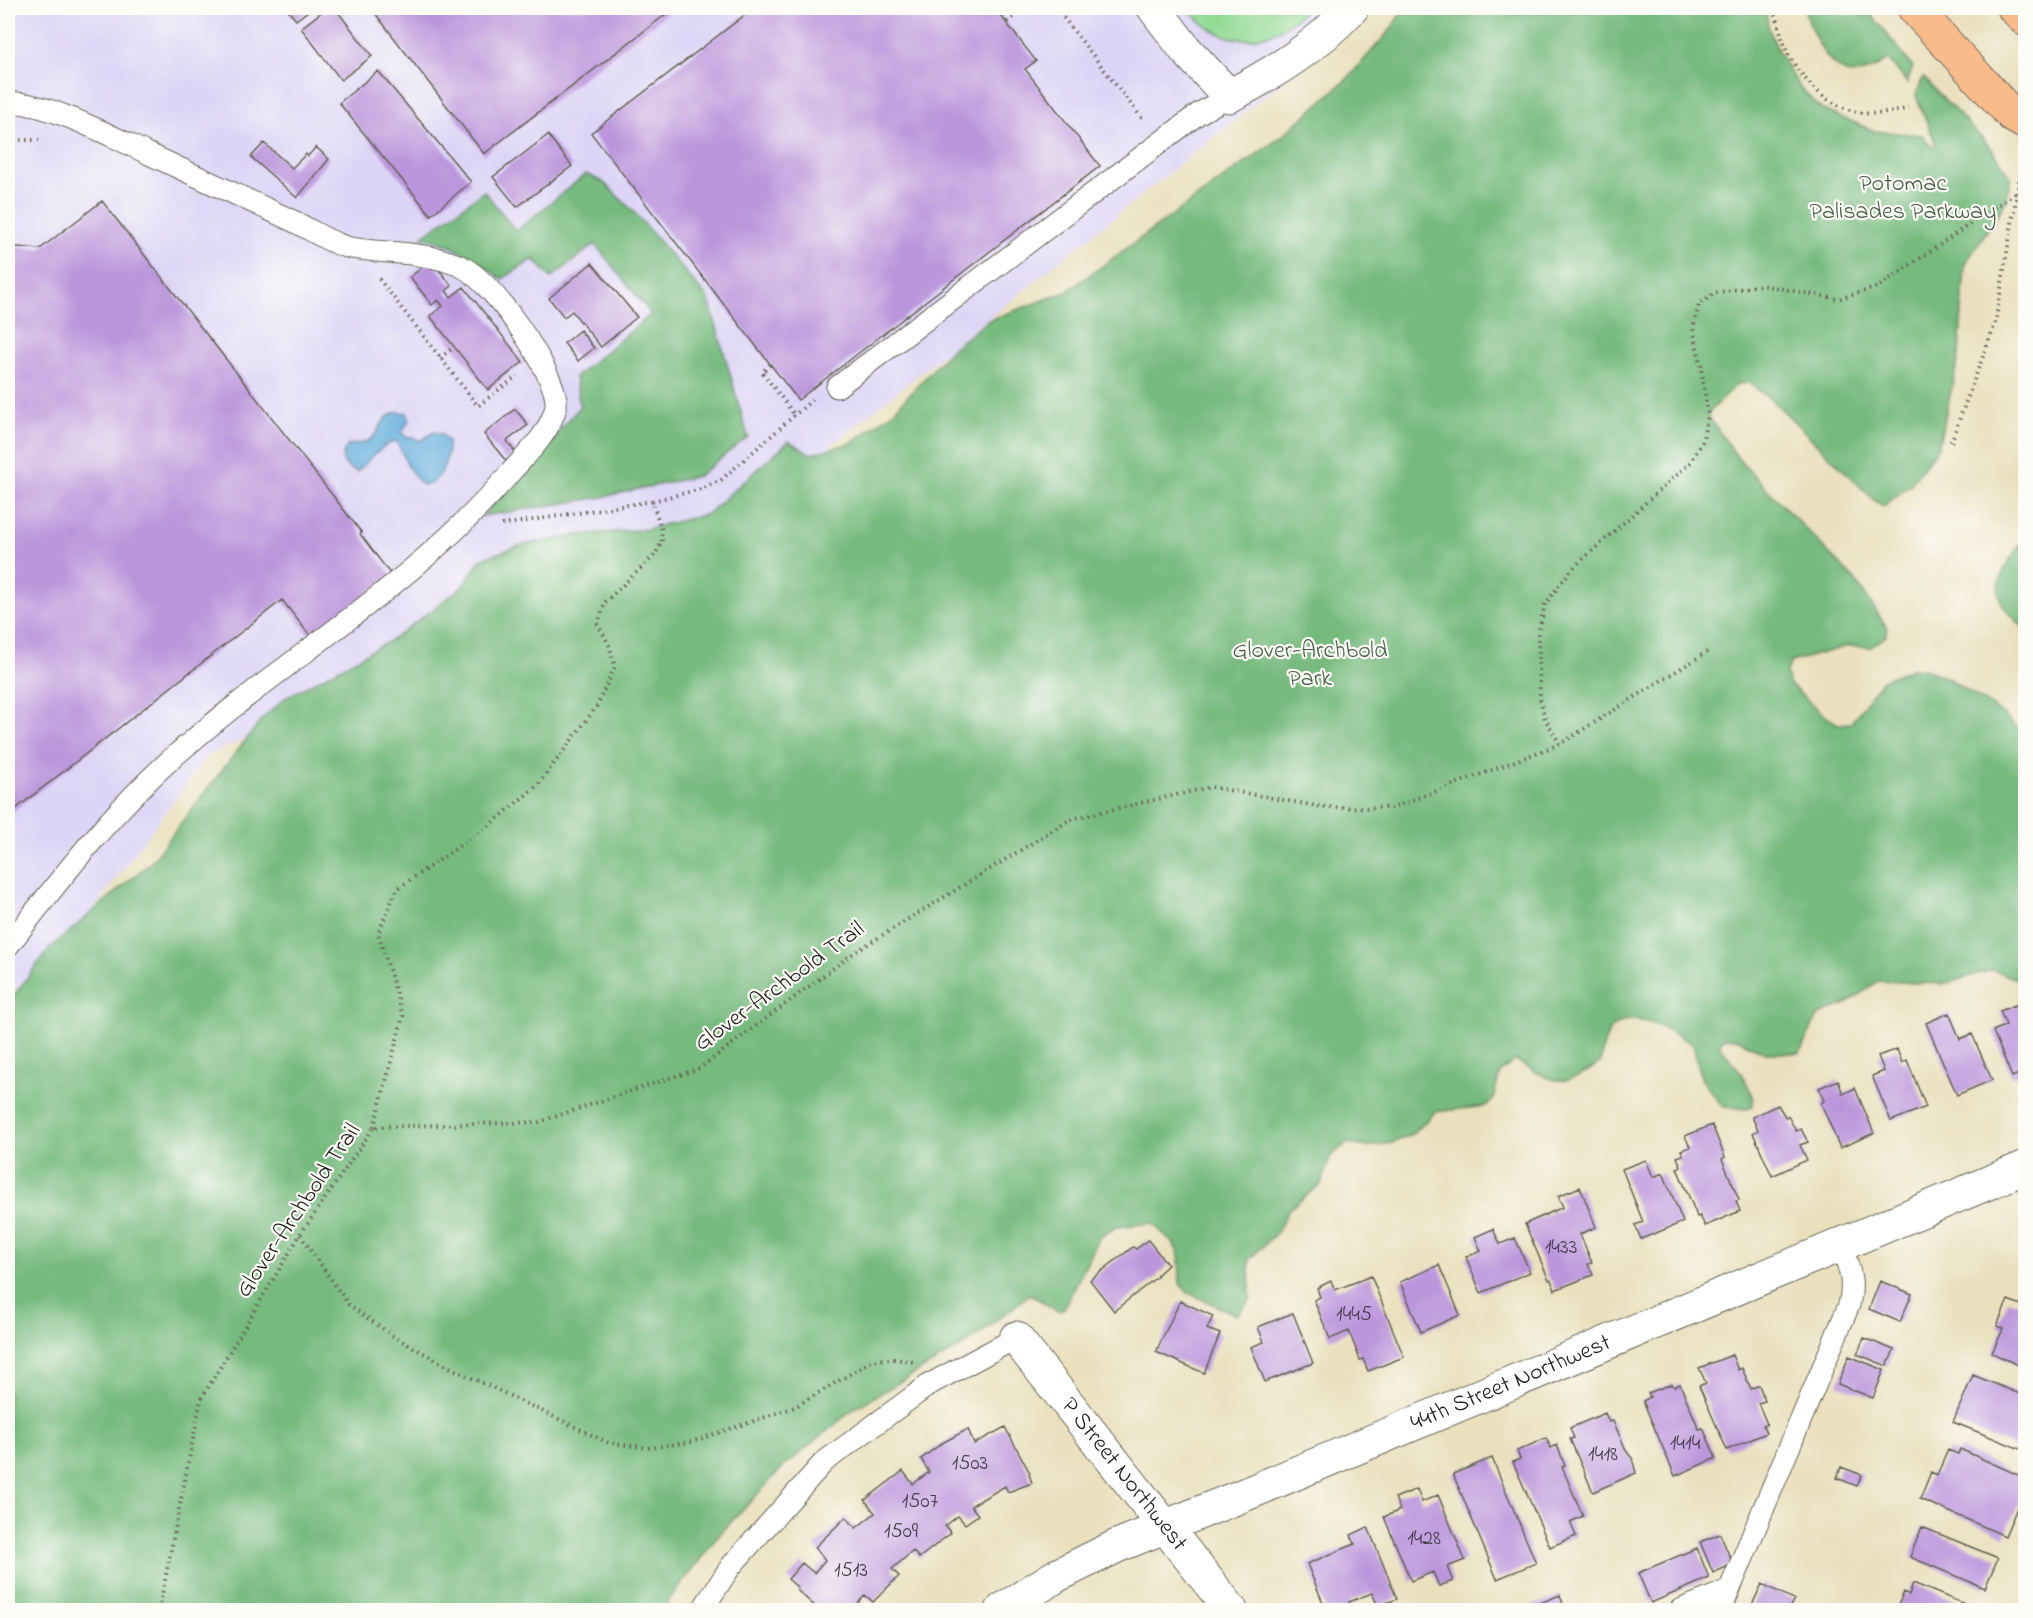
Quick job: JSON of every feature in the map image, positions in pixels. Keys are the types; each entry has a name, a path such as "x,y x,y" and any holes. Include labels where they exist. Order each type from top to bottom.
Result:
{"highway":[{"path":"1914,8 2013,116 2025,123"},
{"path":"2014,8 2025,20"}],"street":[{"path":"1154,8 1185,49 1229,96 1294,59 1329,31 1352,8"},
{"name":"44th Street Northwest","path":"1002,1611 1036,1587 1086,1560 2025,1167"},
{"name":"P Street Northwest","path":"1016,1338 1231,1611"}],"lane":[{"path":"837,387 1198,114 1229,96"},
{"path":"8,103 37,106 94,129 348,248 428,255 463,266 496,297 526,336 552,381 557,400 553,417 539,440 486,502 385,593 207,729 167,763 101,832 8,946"},
{"path":"1721,1611 1849,1305 1852,1289 1851,1276 1841,1244"},
{"path":"702,1611 731,1566 824,1462 930,1384 1016,1338"},
{"path":"1680,1611 1730,1590"}],"path":[{"path":"1007,22 1025,8"},
{"path":"1056,8 1161,142"},
{"path":"1776,8 1776,15 1790,57 1816,90 1842,108 1870,115 1891,113 1908,108"},
{"path":"1951,442 1995,324 2022,163"},
{"path":"1560,744 1545,719 1540,698 1538,634 1545,604 1571,570 1691,462 1702,442 1708,416 1701,364 1693,329 1699,304 1715,293 1761,285 1839,298 1878,287 2017,192"},
{"path":"354,248 478,406 521,373"},
{"path":"440,358 454,347"},
{"path":"495,527 652,501 701,489 721,480 794,414 762,372 770,365"},
{"path":"374,1127 403,1016 378,933 397,889 490,825 538,785 597,706 615,666 609,645 598,624 605,602 655,555 662,542 662,528 652,501"},
{"name":"Glover-Archbold Trail","path":"159,1611 201,1399 300,1235 374,1127 539,1122 700,1068 855,952 1071,819 1211,787 1322,807 1392,808 1560,744 1710,650"},
{"path":"300,1235 350,1305 393,1336 445,1365 609,1443 650,1448 691,1442 795,1407 870,1362 883,1359 914,1362"}],"shaded area":[{"path":"8,8 1374,8 768,496 207,756 87,918 8,997"}],"green space":[{"path":"1187,8 1309,8 1279,30 1252,39 1240,39 1218,33"},
{"name":"Glover-Archbold Park","path":"1404,8 1765,8 1769,29 1779,53 1800,88 1821,109 1875,131 1922,135 1932,147 1936,144 1916,96 1923,77 1992,149 2011,177 2005,203 1965,264 1959,356 1938,447 1910,485 1884,506 1875,501 1773,401 1748,383 1737,384 1710,411 1708,416 1740,461 1855,580 1888,629 1886,636 1871,647 1848,646 1791,662 1786,673 1789,684 1825,716 1838,724 1851,723 1882,680 1912,668 1924,669 1946,677 1996,709 2025,734 2025,982 1992,970 1943,984 1878,981 1848,1003 1817,1016 1800,1053 1766,1053 1736,1039 1724,1038 1719,1045 1741,1074 1753,1099 1753,1106 1747,1109 1723,1107 1702,1080 1693,1045 1648,1022 1624,1021 1614,1026 1607,1036 1600,1063 1575,1078 1557,1080 1548,1078 1515,1060 1500,1073 1493,1099 1486,1106 1435,1112 1413,1134 1392,1143 1367,1147 1347,1143 1330,1157 1321,1184 1288,1210 1278,1231 1249,1260 1250,1300 1237,1315 1188,1293 1180,1284 1179,1254 1173,1243 1152,1223 1116,1227 1100,1237 1063,1310 1057,1311 1030,1294 969,1342 855,1408 782,1468 717,1537 662,1610 8,1610 8,1003 50,948 151,862 262,719 285,698 393,639 462,587 481,559 522,545 578,535 647,529 707,514 789,441 811,454 851,443 892,413 954,347 989,320 1066,292 1282,136 1348,78 1391,29"},
{"path":"1804,8 1866,8 1913,67 1907,83 1889,60 1858,74 1835,66 1821,48"},
{"path":"586,174 603,182 633,211 709,300 748,437 698,476 603,497 483,516 580,407 575,377 651,314 595,244 551,278 534,259 502,279 455,248 422,237 484,191 516,231"},
{"path":"2025,538 2026,629 2005,608 1999,596 1998,587 2004,570"}],"water":[{"path":"397,412 407,413 409,420 402,433 406,437 413,437 420,441 434,432 441,434 448,441 443,469 435,481 429,484 422,485 408,467 397,441 380,449 357,472 344,462 343,454 348,445 369,440 386,418"}],"building":[{"path":"286,8 312,8 296,20"},
{"path":"327,8 335,8 372,56 341,80 301,28"},
{"path":"371,8 674,8 484,154"},
{"path":"754,8 995,8 1036,61 1025,69 1100,166 798,400 591,133"},
{"path":"378,71 471,182 431,215 339,103"},
{"path":"548,135 572,166 517,207 493,177"},
{"path":"264,143 292,168 316,147 329,159 297,198 251,157"},
{"path":"102,201 362,533 360,534 392,576 312,638 282,600 8,815 8,246 40,249"},
{"path":"431,260 452,286 446,291 451,297 464,287 523,362 488,390 430,316 443,306 438,300 432,305 410,277"},
{"path":"592,263 637,317 601,347 572,311 564,317 549,298"},
{"path":"580,330 594,348 578,361 564,343"},
{"path":"515,409 528,425 507,441 516,453 506,461 484,434"},
{"path":"2018,1004 2023,1018 2025,1017 2025,1071 2012,1077 1993,1031 2006,1025 2000,1011"},
{"path":"1949,1013 1960,1039 1972,1034 1992,1080 1957,1095 1926,1023"},
{"path":"1897,1049 1902,1063 1907,1060 1926,1107 1891,1121 1872,1076 1884,1071 1878,1056"},
{"path":"1838,1080 1843,1094 1855,1088 1874,1133 1840,1148 1821,1103 1824,1101 1819,1088"},
{"path":"1778,1105 1786,1118 1788,1116 1796,1131 1801,1129 1808,1142 1800,1145 1807,1160 1772,1176 1753,1133 1758,1130 1752,1117"},
{"path":"1712,1125 1725,1157 1722,1159 1739,1200 1736,1201 1740,1211 1705,1226 1700,1216 1697,1217 1677,1168 1681,1167 1677,1157 1683,1155 1681,1150 1690,1147 1685,1136"},
{"path":"1646,1160 1653,1177 1663,1173 1683,1222 1641,1239 1635,1225 1643,1222 1622,1169"},
{"path":"1580,1187 1596,1227 1580,1234 1592,1263 1588,1264 1593,1275 1555,1290 1525,1224 1563,1207 1558,1196"},
{"path":"1493,1229 1500,1244 1515,1238 1530,1272 1481,1293 1466,1257 1481,1251 1475,1237"},
{"path":"1148,1240 1168,1265 1158,1276 1114,1311 1090,1280 1133,1247 1136,1249"},
{"path":"1439,1265 1460,1315 1421,1332 1400,1282"},
{"path":"1371,1276 1404,1357 1368,1371 1363,1359 1360,1360 1349,1331 1330,1339 1314,1300 1320,1297 1317,1288 1331,1281 1335,1290"},
{"path":"1880,1281 1912,1294 1900,1322 1869,1309"},
{"path":"2008,1300 2021,1305 2022,1300 2025,1302 2025,1368 1992,1353 2003,1329 1997,1326"},
{"path":"1180,1301 1213,1316 1207,1329 1220,1334 1204,1373 1156,1352"},
{"path":"1293,1313 1313,1363 1265,1382 1251,1347 1264,1342 1258,1327"},
{"path":"1864,1338 1894,1350 1887,1366 1857,1354"},
{"path":"1732,1355 1738,1370 1742,1368 1751,1389 1759,1385 1765,1401 1758,1403 1767,1424 1763,1426 1766,1433 1727,1450 1699,1386 1706,1383 1699,1368"},
{"path":"1849,1356 1884,1370 1873,1398 1838,1384"},
{"path":"1973,1375 2025,1396 2025,1451 1953,1422"},
{"path":"1672,1384 1674,1387 1680,1384 1699,1429 1703,1428 1716,1458 1675,1476 1643,1401 1650,1397 1648,1393"},
{"path":"1605,1413 1609,1422 1613,1421 1632,1458 1636,1473 1593,1492 1570,1439 1574,1438 1570,1428"},
{"path":"1005,1427 1030,1473 1032,1483 1008,1492 1005,1486 971,1506 978,1515 965,1524 958,1516 945,1526 951,1533 919,1558 913,1551 892,1569 899,1576 873,1602 865,1595 853,1609 855,1610 819,1610 788,1579 802,1563 814,1573 825,1560 815,1547 846,1517 856,1528 875,1513 865,1500 903,1471 913,1484 929,1472 921,1459 942,1443 968,1429 974,1444"},
{"path":"1546,1438 1551,1448 1557,1445 1565,1466 1562,1467 1583,1516 1570,1522 1576,1536 1550,1547 1513,1462 1520,1459 1517,1451"},
{"path":"1960,1449 2025,1478 2025,1489 2005,1536 1920,1499 1931,1472 1937,1475 1948,1450 1958,1454"},
{"path":"1492,1458 1536,1563 1497,1579 1453,1474"},
{"path":"1841,1467 1862,1475 1857,1486 1837,1478"},
{"path":"1417,1489 1422,1502 1438,1495 1465,1560 1447,1567 1453,1581 1439,1586 1433,1572 1411,1581 1384,1517 1400,1510 1395,1498"},
{"path":"1368,1527 1397,1599 1378,1606 1372,1593 1349,1602 1352,1610 1326,1610 1307,1564 1355,1544 1351,1535"},
{"path":"1922,1527 1998,1558 1985,1588 1910,1557"},
{"path":"1720,1534 1733,1564 1713,1573 1700,1542"},
{"path":"1697,1548 1709,1578 1651,1603 1638,1573"},
{"path":"1913,1583 1979,1610 1896,1610 1904,1592 1909,1595"},
{"path":"1762,1584 1794,1599 1788,1610 1750,1609"},
{"path":"1560,1595 1565,1610 1531,1610 1530,1607"}],"park label":[{"name":"Potomac Palisades Parkway","path":"1903,198"}]}
